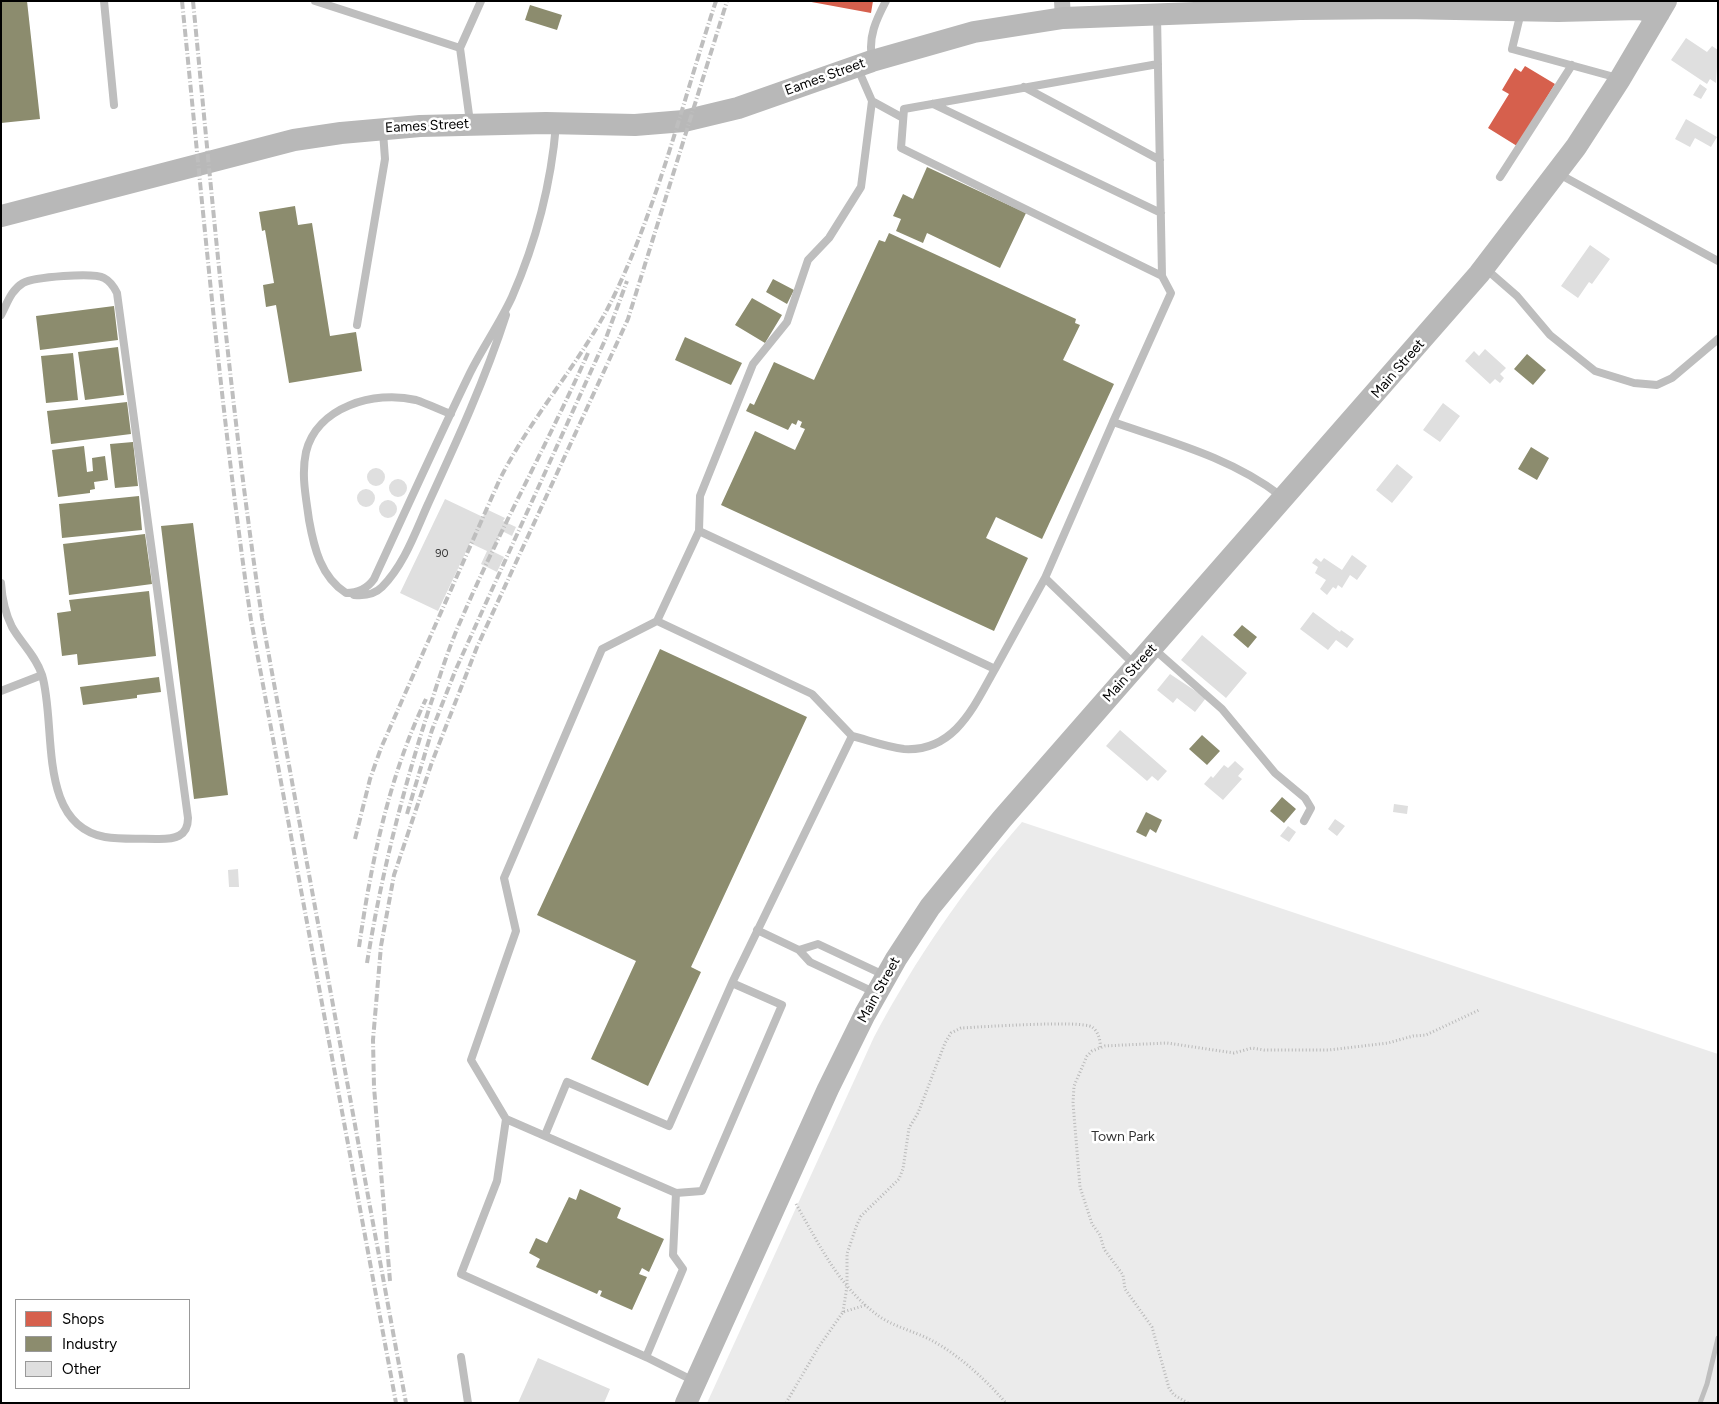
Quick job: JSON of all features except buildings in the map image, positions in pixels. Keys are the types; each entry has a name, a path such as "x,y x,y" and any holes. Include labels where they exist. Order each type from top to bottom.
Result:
{"main road":[{"name":"Eames Street","path":"1,216 294,140 383,128 470,124 645,125 700,118 738,108 865,64 974,32 1062,9 1157,13 1300,5 1440,5 1639,10 1662,7"},
{"name":"Main Street","path":"686,1403 828,1089 881,985 946,887 1484,267 1558,173 1620,79 1662,7"}],"lane":[{"path":"104,1 114,105"},
{"path":"315,1 460,48"},
{"path":"470,124 460,48 481,1"},
{"path":"732,983 782,1005 702,1191 676,1193 506,1119 471,1060 516,932 504,878 602,649 657,621 699,530 700,496 752,364 787,322 808,260 829,238 861,187 872,102 865,64 870,48 872,31 886,1"},
{"path":"1536,7 1512,49 1620,79"},
{"path":"657,621 812,694 852,736 904,748 933,746 962,724 996,669 1045,578 1171,293 1162,276 1157,13"},
{"path":"1158,64 904,108 901,148 1162,276"},
{"path":"1500,177 1572,65"},
{"path":"1024,87 1160,160"},
{"path":"872,102 903,118"},
{"path":"932,103 1161,213"},
{"path":"451,414 416,400 379,398 337,411 326,418 313,436 306,454 303,474 313,540 326,573 336,586 346,593 360,596 375,593 382,587 400,564 441,477 493,354 546,197 553,164 556,124"},
{"path":"358,325 385,159 383,128"},
{"path":"1558,173 1718,262"},
{"path":"1484,267 1518,296 1550,335 1595,371 1634,383 1657,384 1672,378 1718,339"},
{"path":"1,315 13,291 23,283 36,279 94,275 107,280 117,292 188,818 187,827 182,834 170,839 104,837 93,833 72,819 65,809 56,785 42,675 26,645 12,627 3,602 1,583"},
{"path":"346,593 360,591 373,581 451,414 512,296"},
{"path":"1113,422 1220,460 1259,479 1284,499"},
{"path":"699,530 996,669"},
{"path":"1045,578 1136,666"},
{"path":"1153,648 1222,709 1275,773 1306,798 1311,808 1304,821"},
{"path":"1,691 42,675"},
{"path":"545,1135 567,1082 669,1126 732,983 852,736"},
{"path":"757,930 799,950 810,962 881,985"},
{"path":"799,950 818,944 881,985"},
{"path":"506,1119 498,1180 461,1274 646,1357 696,1382"},
{"path":"646,1357 683,1269 672,1254 676,1193"},
{"path":"461,1358 468,1403"}],"path":[{"path":"1188,1403 1174,1395 1169,1388 1152,1327 1126,1289 1123,1275 1104,1249 1100,1235 1092,1224 1080,1186 1074,1086 1087,1056 1100,1048 1167,1043 1234,1053 1252,1048 1264,1050 1329,1050 1388,1043 1413,1036 1426,1035 1478,1010"},
{"path":"786,1403 818,1348 843,1312 847,1286 847,1254 856,1227 861,1216 899,1179 903,1169 909,1128 918,1114 945,1043 951,1033 961,1028 1068,1023 1086,1024 1096,1030 1101,1042 1100,1048"},
{"path":"785,1185 835,1272 866,1305 877,1315 932,1340 984,1378 1006,1403"},
{"path":"843,1312 866,1305"}],"green space":[{"name":"Town Park","path":"1022,822 1718,1054 1718,1403 707,1403 874,1037 942,925 980,873"}],"waterway":[{"path":"1700,1403 1707,1384 1718,1338"}],"railway":[{"path":"182,1 222,388 251,620 396,1403"},
{"path":"193,1 232,387 262,618 406,1403"},
{"path":"355,839 370,779 381,748 499,481 526,434 600,322 629,262 657,188 716,1"},
{"path":"390,1281 374,1087 373,1040 381,946 394,875 432,762 477,647 628,319 727,1"},
{"path":"407,814 432,730 456,669 606,338 627,281"},
{"path":"367,963 379,898 401,803 419,740 448,653 492,553 588,353"},
{"path":"359,947 369,884 383,820 402,758 426,699"}]}
